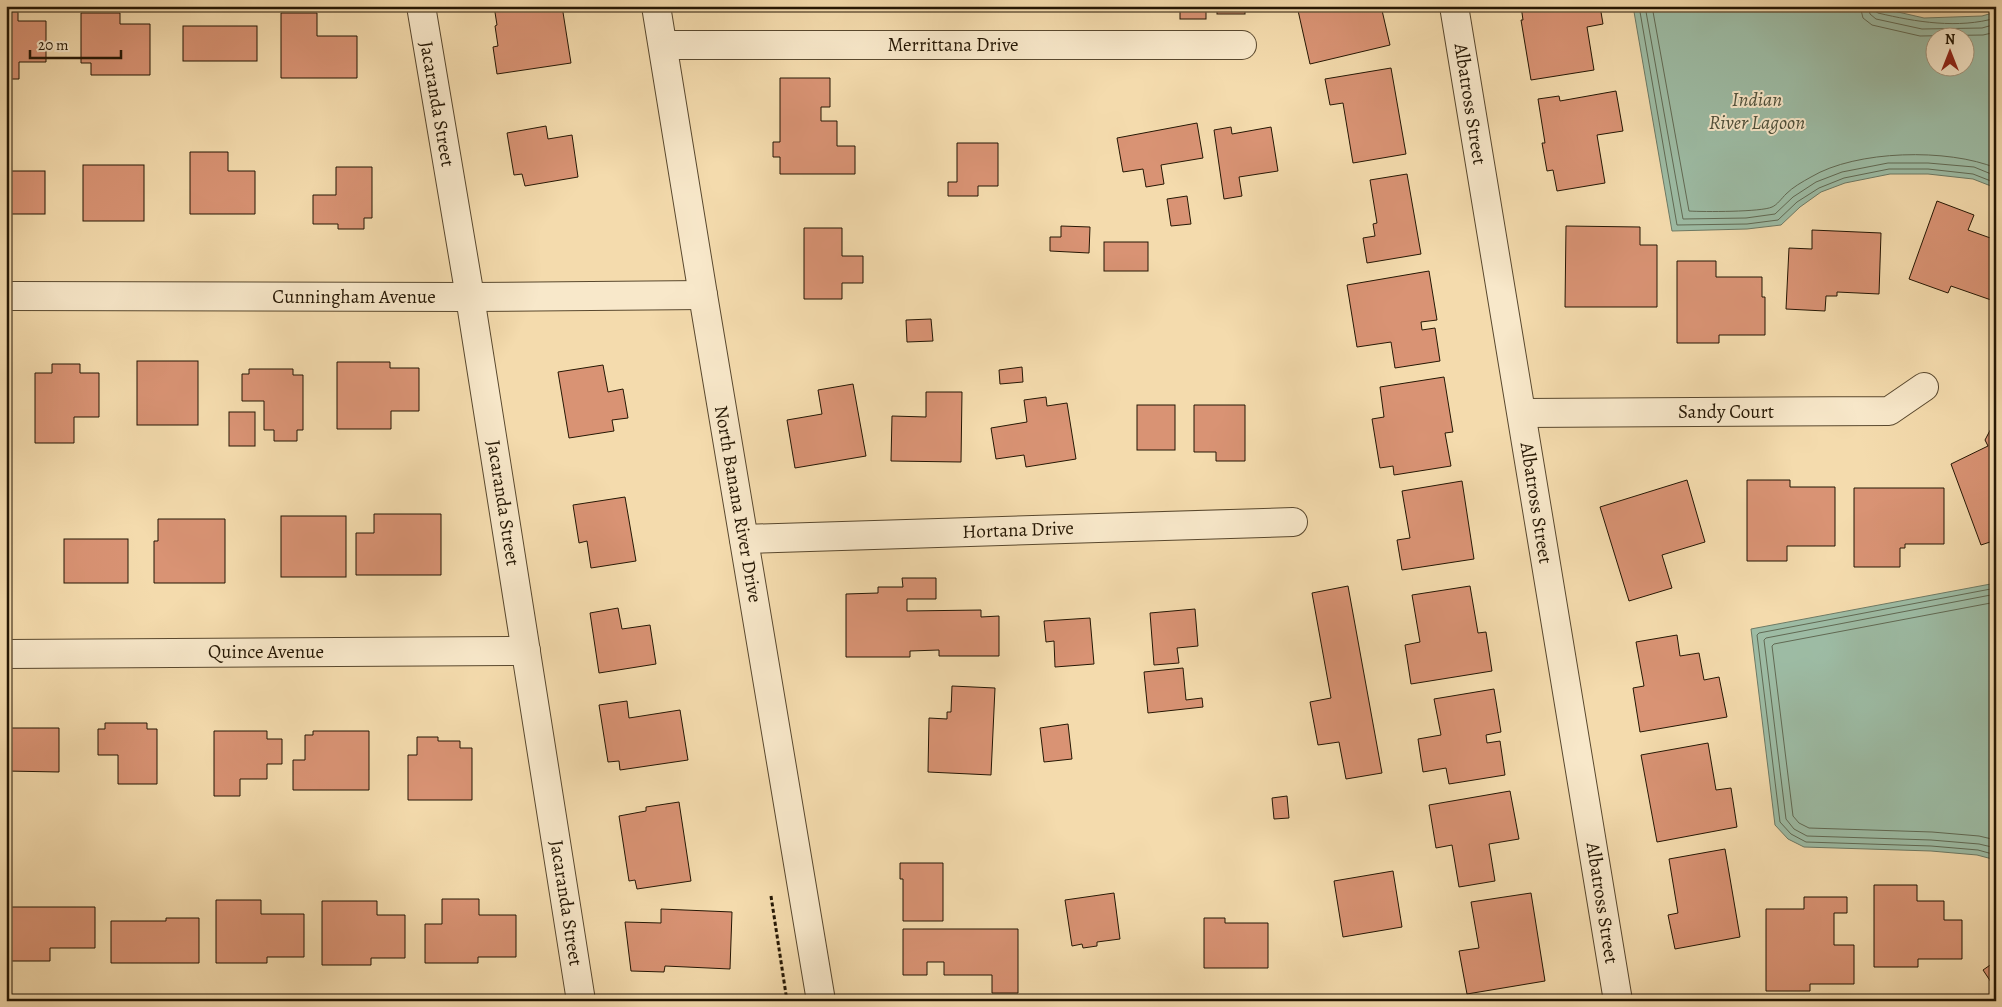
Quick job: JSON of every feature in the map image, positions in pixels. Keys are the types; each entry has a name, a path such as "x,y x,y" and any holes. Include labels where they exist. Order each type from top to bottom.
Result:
{"street":[{"name":"Jacaranda Street","path":"421,6 470,297 581,1001"},
{"name":"North Banana River Drive","path":"656,6 821,1001"},
{"name":"Albatross Street","path":"1454,6 1618,1001"},
{"name":"Merrittana Drive","path":"663,45 1242,45"},
{"name":"Cunningham Avenue","path":"6,296 470,297 703,295"},
{"name":"Sandy Court","path":"1522,413 1889,411 1924,388"},
{"name":"Hortana Drive","path":"744,538 1292,522"},
{"name":"Quince Avenue","path":"6,654 526,650"}],"water":[{"name":"Indian River Lagoon","path":"1633,6 1872,6 1924,18 1982,16 1996,12 1996,188 1973,179 1928,174 1890,174 1845,183 1821,192 1800,207 1781,225 1747,229 1672,231"},
{"path":"1996,583 1996,860 1977,855 1931,851 1804,847 1788,839 1775,825 1751,629"}],"building":[{"path":"494,6 542,6 542,8 562,6 571,63 497,74 493,47 498,46"},
{"path":"1180,6 1206,6 1206,19 1180,19"},
{"path":"1217,6 1245,6 1245,14 1217,14"},
{"path":"1297,6 1381,6 1390,45 1310,64"},
{"path":"1521,6 1600,6 1603,24 1587,27 1594,70 1531,80 1521,20 1523,20"},
{"path":"6,12 18,12 18,21 46,21 46,62 19,62 19,79 6,79"},
{"path":"81,13 120,13 120,24 150,24 150,75 91,75 91,63 81,63"},
{"path":"281,13 317,13 317,36 357,36 357,78 281,78"},
{"path":"183,26 257,26 257,61 183,61"},
{"path":"1391,68 1406,154 1353,163 1343,103 1330,105 1325,79"},
{"path":"780,78 830,78 830,107 821,107 821,121 837,121 837,146 855,146 855,174 780,174 780,157 773,157 773,142 780,142"},
{"path":"1616,91 1623,131 1597,135 1605,183 1557,191 1553,170 1547,171 1538,99 1559,96 1560,101"},
{"path":"1197,123 1203,158 1161,165 1164,184 1146,187 1143,169 1123,172 1117,138"},
{"path":"546,126 548,139 572,135 578,177 525,186 522,174 514,175 507,133"},
{"path":"1231,127 1232,134 1271,127 1278,171 1239,177 1242,196 1224,199 1214,130"},
{"path":"957,143 998,143 998,186 978,186 978,196 948,196 948,182 957,182"},
{"path":"190,152 228,152 228,171 255,171 255,214 190,214"},
{"path":"83,165 144,165 144,221 83,221"},
{"path":"336,167 372,167 372,218 364,218 364,229 338,229 338,224 313,224 313,195 336,195"},
{"path":"6,171 45,171 45,214 6,214"},
{"path":"1407,174 1421,254 1367,263 1363,238 1375,236 1373,224 1377,223 1370,180"},
{"path":"1187,196 1191,224 1171,226 1167,199"},
{"path":"1937,201 1974,215 1968,230 1996,240 1996,297 1994,301 1951,286 1948,293 1909,279"},
{"path":"1061,226 1090,227 1089,253 1050,251 1050,237 1061,237"},
{"path":"1566,226 1640,227 1640,245 1657,245 1657,307 1565,307"},
{"path":"804,228 842,228 842,256 863,256 863,283 842,283 842,299 804,299"},
{"path":"1812,230 1881,233 1879,294 1837,292 1837,296 1826,296 1825,311 1786,309 1789,248 1812,249"},
{"path":"1104,242 1148,242 1148,271 1104,271"},
{"path":"1677,261 1716,261 1716,277 1762,277 1762,297 1765,297 1765,335 1719,335 1719,343 1677,343"},
{"path":"1429,271 1437,320 1421,322 1422,330 1435,328 1440,361 1395,368 1391,342 1357,347 1347,285"},
{"path":"931,319 933,341 907,342 906,320"},
{"path":"137,361 198,361 198,425 137,425"},
{"path":"337,362 390,362 390,368 419,368 419,411 391,411 391,429 337,429"},
{"path":"52,364 80,364 80,373 99,373 99,417 74,417 74,443 35,443 35,373 52,373"},
{"path":"603,365 608,392 623,389 628,418 612,420 614,431 569,438 558,372"},
{"path":"1022,367 1023,382 1000,384 999,370"},
{"path":"249,369 293,369 293,375 303,375 303,430 297,430 297,441 274,441 274,430 264,430 264,401 242,401 242,374 249,374"},
{"path":"1444,377 1453,432 1445,433 1451,466 1394,475 1393,466 1380,468 1372,419 1384,417 1380,387"},
{"path":"853,384 866,456 795,468 787,420 822,414 818,390"},
{"path":"926,392 962,392 961,462 891,461 892,416 926,417"},
{"path":"1046,397 1047,406 1067,403 1076,459 1026,467 1024,455 996,459 991,428 1027,422 1024,400"},
{"path":"1137,405 1175,405 1175,450 1137,450"},
{"path":"1194,405 1245,405 1245,461 1216,461 1216,452 1194,452"},
{"path":"229,412 255,412 255,446 229,446"},
{"path":"1996,419 1996,540 1981,545 1951,464 1988,446 1985,440"},
{"path":"1687,480 1705,542 1662,555 1672,588 1629,601 1600,507"},
{"path":"1747,480 1790,480 1790,487 1835,487 1835,546 1787,546 1787,561 1747,561"},
{"path":"1462,481 1474,559 1402,570 1397,540 1410,538 1402,491"},
{"path":"1854,488 1944,488 1944,544 1905,544 1905,548 1900,548 1900,567 1854,567"},
{"path":"625,497 636,561 591,568 587,541 579,543 573,505"},
{"path":"374,514 441,514 441,575 356,575 356,533 374,533"},
{"path":"281,516 346,516 346,577 281,577"},
{"path":"158,519 225,519 225,583 154,583 154,541 158,541"},
{"path":"6,525 10,525 10,578 6,578"},
{"path":"64,539 128,539 128,583 64,583"},
{"path":"902,578 936,578 936,599 907,599 907,611 981,610 981,617 999,616 999,656 939,656 939,650 910,651 910,657 846,657 846,594 878,593 878,587 903,587"},
{"path":"1348,586 1382,773 1346,779 1339,742 1318,745 1310,702 1331,698 1312,593"},
{"path":"1470,586 1478,633 1486,632 1492,671 1411,684 1405,645 1420,642 1412,595"},
{"path":"618,608 622,629 650,625 656,664 599,673 590,613"},
{"path":"1195,609 1198,646 1177,648 1179,663 1154,665 1150,613"},
{"path":"1090,618 1094,664 1055,667 1054,641 1046,642 1044,621"},
{"path":"1677,635 1680,656 1699,653 1704,680 1719,677 1727,717 1640,732 1633,688 1644,686 1636,642"},
{"path":"1183,668 1186,700 1202,698 1203,707 1148,713 1144,672"},
{"path":"952,686 995,688 991,775 928,772 929,718 947,719 947,712 951,712"},
{"path":"1494,689 1501,732 1486,735 1487,743 1500,741 1505,775 1449,784 1446,768 1423,772 1418,739 1441,735 1434,699"},
{"path":"627,701 629,718 680,710 688,760 620,770 619,761 608,762 599,705"},
{"path":"105,723 147,723 147,729 157,729 157,784 118,784 118,755 98,755 98,729 105,729"},
{"path":"1068,724 1072,759 1044,762 1040,728"},
{"path":"6,728 59,728 59,772 6,771"},
{"path":"214,731 267,731 267,739 282,739 282,764 267,764 267,779 240,779 240,796 214,796"},
{"path":"313,731 369,731 369,790 293,790 293,760 305,760 305,735 313,735"},
{"path":"417,737 438,737 438,741 460,741 460,748 472,748 472,800 408,800 408,755 417,755"},
{"path":"1708,743 1716,790 1731,788 1737,827 1657,842 1641,755"},
{"path":"1510,791 1519,839 1489,844 1495,881 1459,887 1452,845 1436,848 1429,805"},
{"path":"1287,796 1289,818 1274,819 1272,798"},
{"path":"679,802 691,881 637,889 635,880 629,881 619,816 646,811 646,807"},
{"path":"1725,849 1740,937 1675,949 1668,915 1678,913 1669,859"},
{"path":"900,863 943,863 943,921 903,921 903,879 900,879"},
{"path":"1393,871 1402,927 1343,937 1334,881"},
{"path":"1874,885 1917,885 1917,901 1944,901 1944,920 1962,920 1962,959 1918,959 1918,967 1874,967"},
{"path":"1114,893 1120,939 1097,942 1097,946 1083,948 1082,944 1072,946 1065,900"},
{"path":"1531,893 1545,981 1467,994 1459,951 1479,948 1471,902"},
{"path":"1804,897 1847,897 1847,913 1834,913 1834,945 1854,945 1854,984 1810,984 1810,991 1766,991 1766,909 1804,909"},
{"path":"442,899 479,899 479,915 516,915 516,957 478,957 478,963 425,963 425,924 442,924"},
{"path":"216,900 261,900 261,914 304,914 304,957 267,957 267,963 216,963"},
{"path":"322,901 377,901 377,915 405,915 405,958 371,958 371,965 322,965"},
{"path":"6,907 95,907 95,948 50,948 50,961 6,961"},
{"path":"661,909 732,912 730,969 665,966 664,972 631,971 625,922 661,923"},
{"path":"166,918 199,918 199,963 111,963 111,921 166,921"},
{"path":"1204,918 1225,918 1225,923 1268,923 1268,968 1204,968"},
{"path":"903,929 1018,929 1018,993 992,993 992,975 944,975 944,962 927,962 927,975 903,975"},
{"path":"1996,961 1996,987 1995,988 1983,970"}]}
